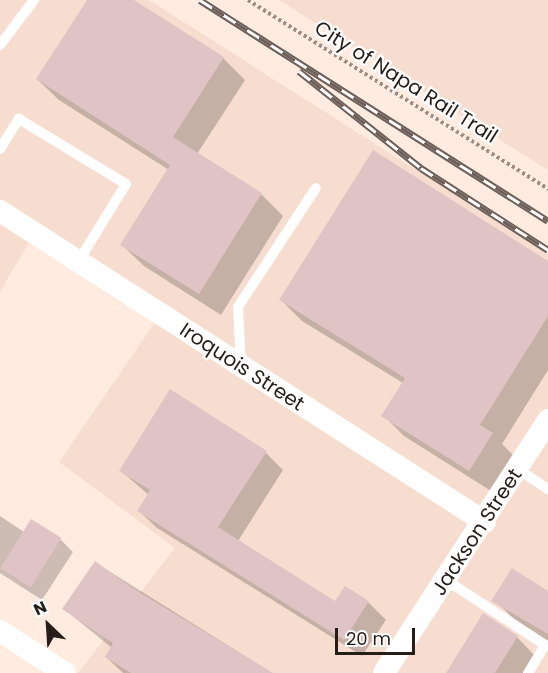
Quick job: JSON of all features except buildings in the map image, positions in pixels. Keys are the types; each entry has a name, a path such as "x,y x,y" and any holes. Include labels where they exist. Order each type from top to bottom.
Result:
{"street":[{"name":"Iroquois Street","path":"0,211 241,368 485,522"},
{"name":"Jackson Street","path":"384,673 485,522 548,420"},
{"path":"0,631 65,673"}],"lane":[{"path":"0,45 34,0"},
{"path":"0,149 19,119 126,184 78,262"},
{"path":"241,368 238,307 316,188"},
{"path":"518,469 548,489"},
{"path":"446,580 545,645 528,673"}],"path":[{"name":"City of Napa Rail Trail","path":"248,0 548,189"}],"shaded area":[{"path":"0,0 149,0 548,254 548,673 78,673 175,548 59,462 160,315 35,233 0,291"},
{"path":"279,0 548,0 548,170"}],"railway":[{"path":"200,0 548,221"},
{"path":"299,71 421,168 548,250"}]}
